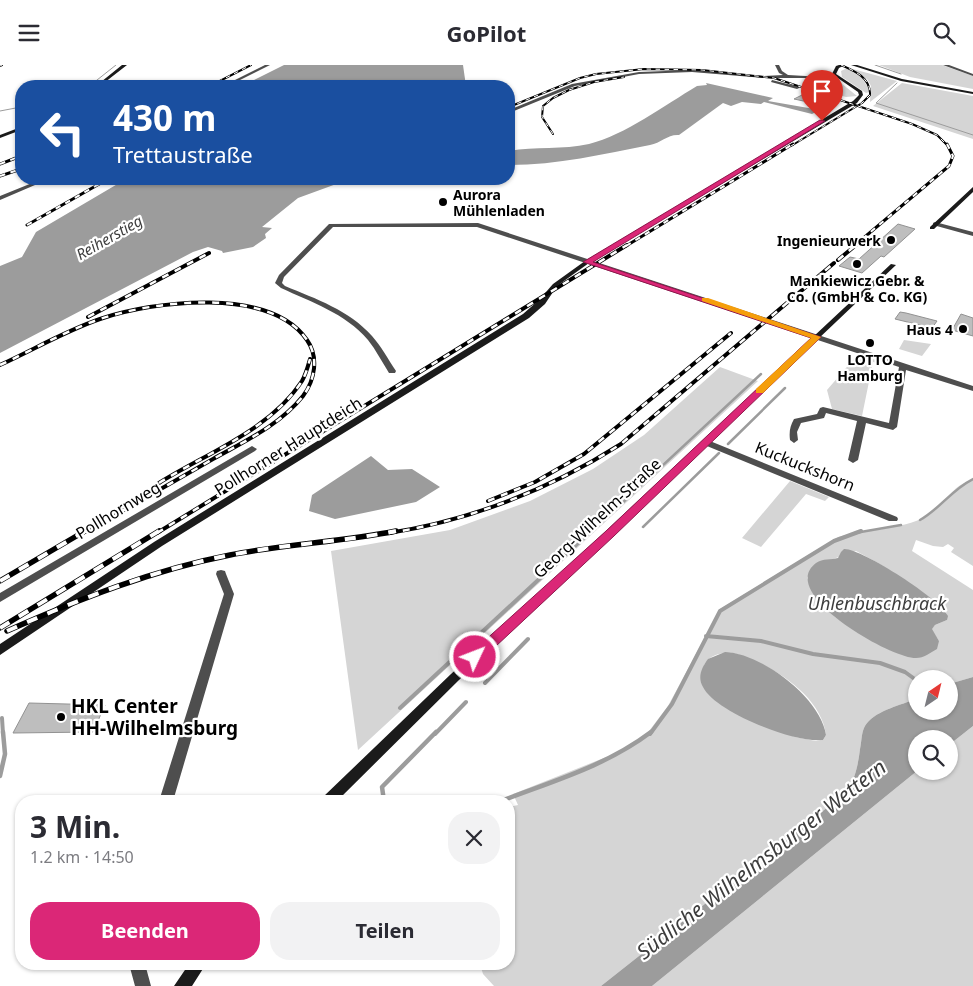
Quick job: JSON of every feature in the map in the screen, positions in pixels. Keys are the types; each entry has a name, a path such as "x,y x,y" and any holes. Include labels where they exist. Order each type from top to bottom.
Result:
{"main road":[{"path":"106,80 125,65"},
{"path":"838,78 834,74 836,69 843,65"},
{"path":"836,69 855,66 907,82 973,93"},
{"name":"Pollhorner Hauptdeich","path":"0,650 166,539 526,316 542,302 555,285 587,262 860,97 861,94 858,89 838,78"},
{"path":"0,137 15,131"},
{"path":"934,226 973,189"},
{"name":"Georg-Wilhelm-Straße","path":"334,795 455,677 892,265"},
{"path":"182,986 194,970"}],"street":[{"path":"237,80 268,65"},
{"path":"777,65 780,72 787,76"},
{"path":"945,65 973,75"},
{"path":"515,109 574,85 639,73 692,71 764,77 838,78"},
{"path":"764,77 798,88"},
{"path":"0,198 31,185"},
{"path":"392,371 375,343 353,321 328,306 279,284 278,280 281,276 331,225 478,225 973,389"},
{"path":"934,226 973,234"},
{"path":"794,439 793,432 797,421 821,416 822,410 893,427 903,366"},
{"path":"853,460 862,420"},
{"name":"Kuckuckshorn","path":"705,442 893,519"},
{"name":"Pollhornweg","path":"0,599 252,449"},
{"path":"168,795 228,594 221,574"},
{"path":"139,970 144,986"}],"shaded area":[{"path":"879,65 942,65 973,76 973,89 910,77"},
{"path":"847,68 862,78 869,92 866,93 842,77 841,71"},
{"path":"849,68 897,81 870,102 871,86 867,79"},
{"path":"822,80 841,83 857,96 846,97 819,89"},
{"path":"902,83 973,96 973,139 873,106"},
{"path":"904,340 931,344 922,356 899,349"},
{"path":"858,354 893,366 873,362 862,416 832,409 827,390"},
{"path":"720,367 758,381 358,750 331,551 450,530 530,501 593,469 644,435"},
{"path":"973,479 973,566 951,552 954,548 948,544 943,547 933,546 916,540 912,551 973,590 973,677 958,681 958,670 908,670 908,702 883,711 867,723 863,732 855,773 843,795 601,986 494,986 482,970 515,970 515,806 518,805 513,794 624,750 649,731 668,706 720,609 838,537 895,527 925,517 935,510 959,486","holes":["856,551 880,564 946,611 947,620 935,625 931,629 939,641 878,644 835,617 807,578 813,566","729,652 759,663 790,681 814,706 822,720 826,735 823,740 816,741 795,737 745,718 704,665 712,657"]},
{"path":"790,481 829,497 825,501 806,494 761,547 742,538"},
{"path":"973,726 973,986 652,986 908,778 908,780 958,780 958,738"}],"water":[{"path":"284,65 463,65 465,80 254,80"},
{"path":"706,83 773,98 768,101 820,110 812,114 764,102 761,104 742,102 731,106 723,103 679,135 671,136 654,144 563,161 515,165 515,150 579,146 603,140 631,127 697,86 707,85"},
{"name":"Reiherstieg","path":"116,185 334,185 298,198 262,227 272,228 265,234 266,238 253,247 223,253 208,247 193,252 0,353 0,266 22,257 36,232"},
{"path":"371,456 388,470 412,469 440,487 416,502 335,519 309,511 312,495"},
{"name":"Uhlenbuschbrack","path":"844,549 867,557 900,576 943,608 948,616 947,620 935,625 932,629 939,641 937,649 919,658 903,655 862,636 841,622 823,606 811,591 808,576 816,563 838,558"},
{"path":"725,652 739,654 755,660 787,680 813,707 822,721 826,735 823,740 811,740 776,732 739,716 710,697 701,683 701,672 708,659"},
{"path":"973,677 973,726 958,738 958,730 908,730 908,778 652,986 601,986 843,795 855,773 865,726 872,718 883,711 908,702 908,720 958,720 958,681"}],"building":[{"path":"806,93 820,95 808,102 794,99"},
{"path":"898,224 915,229 884,257 881,256 862,273 839,266 850,257 859,259"},
{"path":"900,312 937,321 932,328 895,319"},
{"path":"961,314 973,318 973,336 952,330"},
{"name":"HKL Center HH-Wilhelmsburg","path":"29,703 105,705 93,732 13,733"}],"waterway":[{"path":"97,80 116,65"},
{"path":"875,65 901,74"},
{"path":"897,83 876,103 973,135"},
{"path":"0,111 15,108"},
{"path":"590,533 761,374"},
{"path":"728,444 785,388"},
{"path":"643,527 719,453"},
{"path":"920,520 958,488 973,479"},
{"path":"856,533 901,525"},
{"path":"400,708 591,531"},
{"path":"856,533 861,531"},
{"path":"707,636 720,611 834,541 856,533"},
{"path":"650,734 672,704 707,636"},
{"path":"707,636 761,641 813,654 880,663 908,674"},
{"path":"485,683 528,639"},
{"path":"435,734 466,702"},
{"path":"2,718 3,734"},
{"path":"0,776 5,754 3,732"},
{"path":"383,795 382,787 436,732"},
{"path":"515,796 597,763 634,744 651,732"}],"railway":[{"path":"222,80 251,65"},
{"path":"841,65 857,73 868,84 870,95 857,106"},
{"path":"515,105 580,78 596,74 644,69 702,70 774,78 857,106"},
{"path":"569,90 594,82 624,77"},
{"path":"553,134 542,117 543,106 553,98 569,90"},
{"path":"791,146 857,106"},
{"path":"857,106 912,124 937,135 948,146"},
{"path":"626,246 793,144"},
{"path":"854,246 949,166 953,156 948,146"},
{"path":"0,164 15,158"},
{"path":"0,176 15,171"},
{"path":"27,225 97,185"},
{"path":"157,533 627,245"},
{"path":"838,260 856,245"},
{"path":"88,317 209,253"},
{"path":"389,533 450,520 510,501 566,475 621,444 834,263"},
{"path":"0,365 100,319 150,307 179,303 239,305 266,311 290,323 307,340 313,354 313,376 303,396 284,416 249,439 105,521"},
{"path":"488,501 535,482 584,454 731,333"},
{"path":"159,483 236,439 273,413 289,398 302,381 310,359"},
{"path":"83,533 110,517"},
{"path":"0,581 85,531"},
{"path":"0,628 159,531"},
{"path":"7,631 117,587 201,561 251,551 396,531"}],"slow traffic":[{"path":"705,300 817,337 760,391"}],"place":[{"name":"Aurora Mühlenladen","path":"443,202"},
{"name":"Ingenieurwerk","path":"891,240"},
{"name":"Mankiewicz Gebr. & Co. (GmbH & Co. KG)","path":"857,264"},
{"name":"Haus 4","path":"963,329"},
{"name":"LOTTO Hamburg","path":"870,343"},
{"name":"HKL Center HH-Wilhelmsburg","path":"61,717"}],"route":[{"path":"475,657 610,533 817,337 587,262 822,121"}],"water label":[{"name":"Südliche Wilhelmsburger Wettern","path":"761,859"}]}
